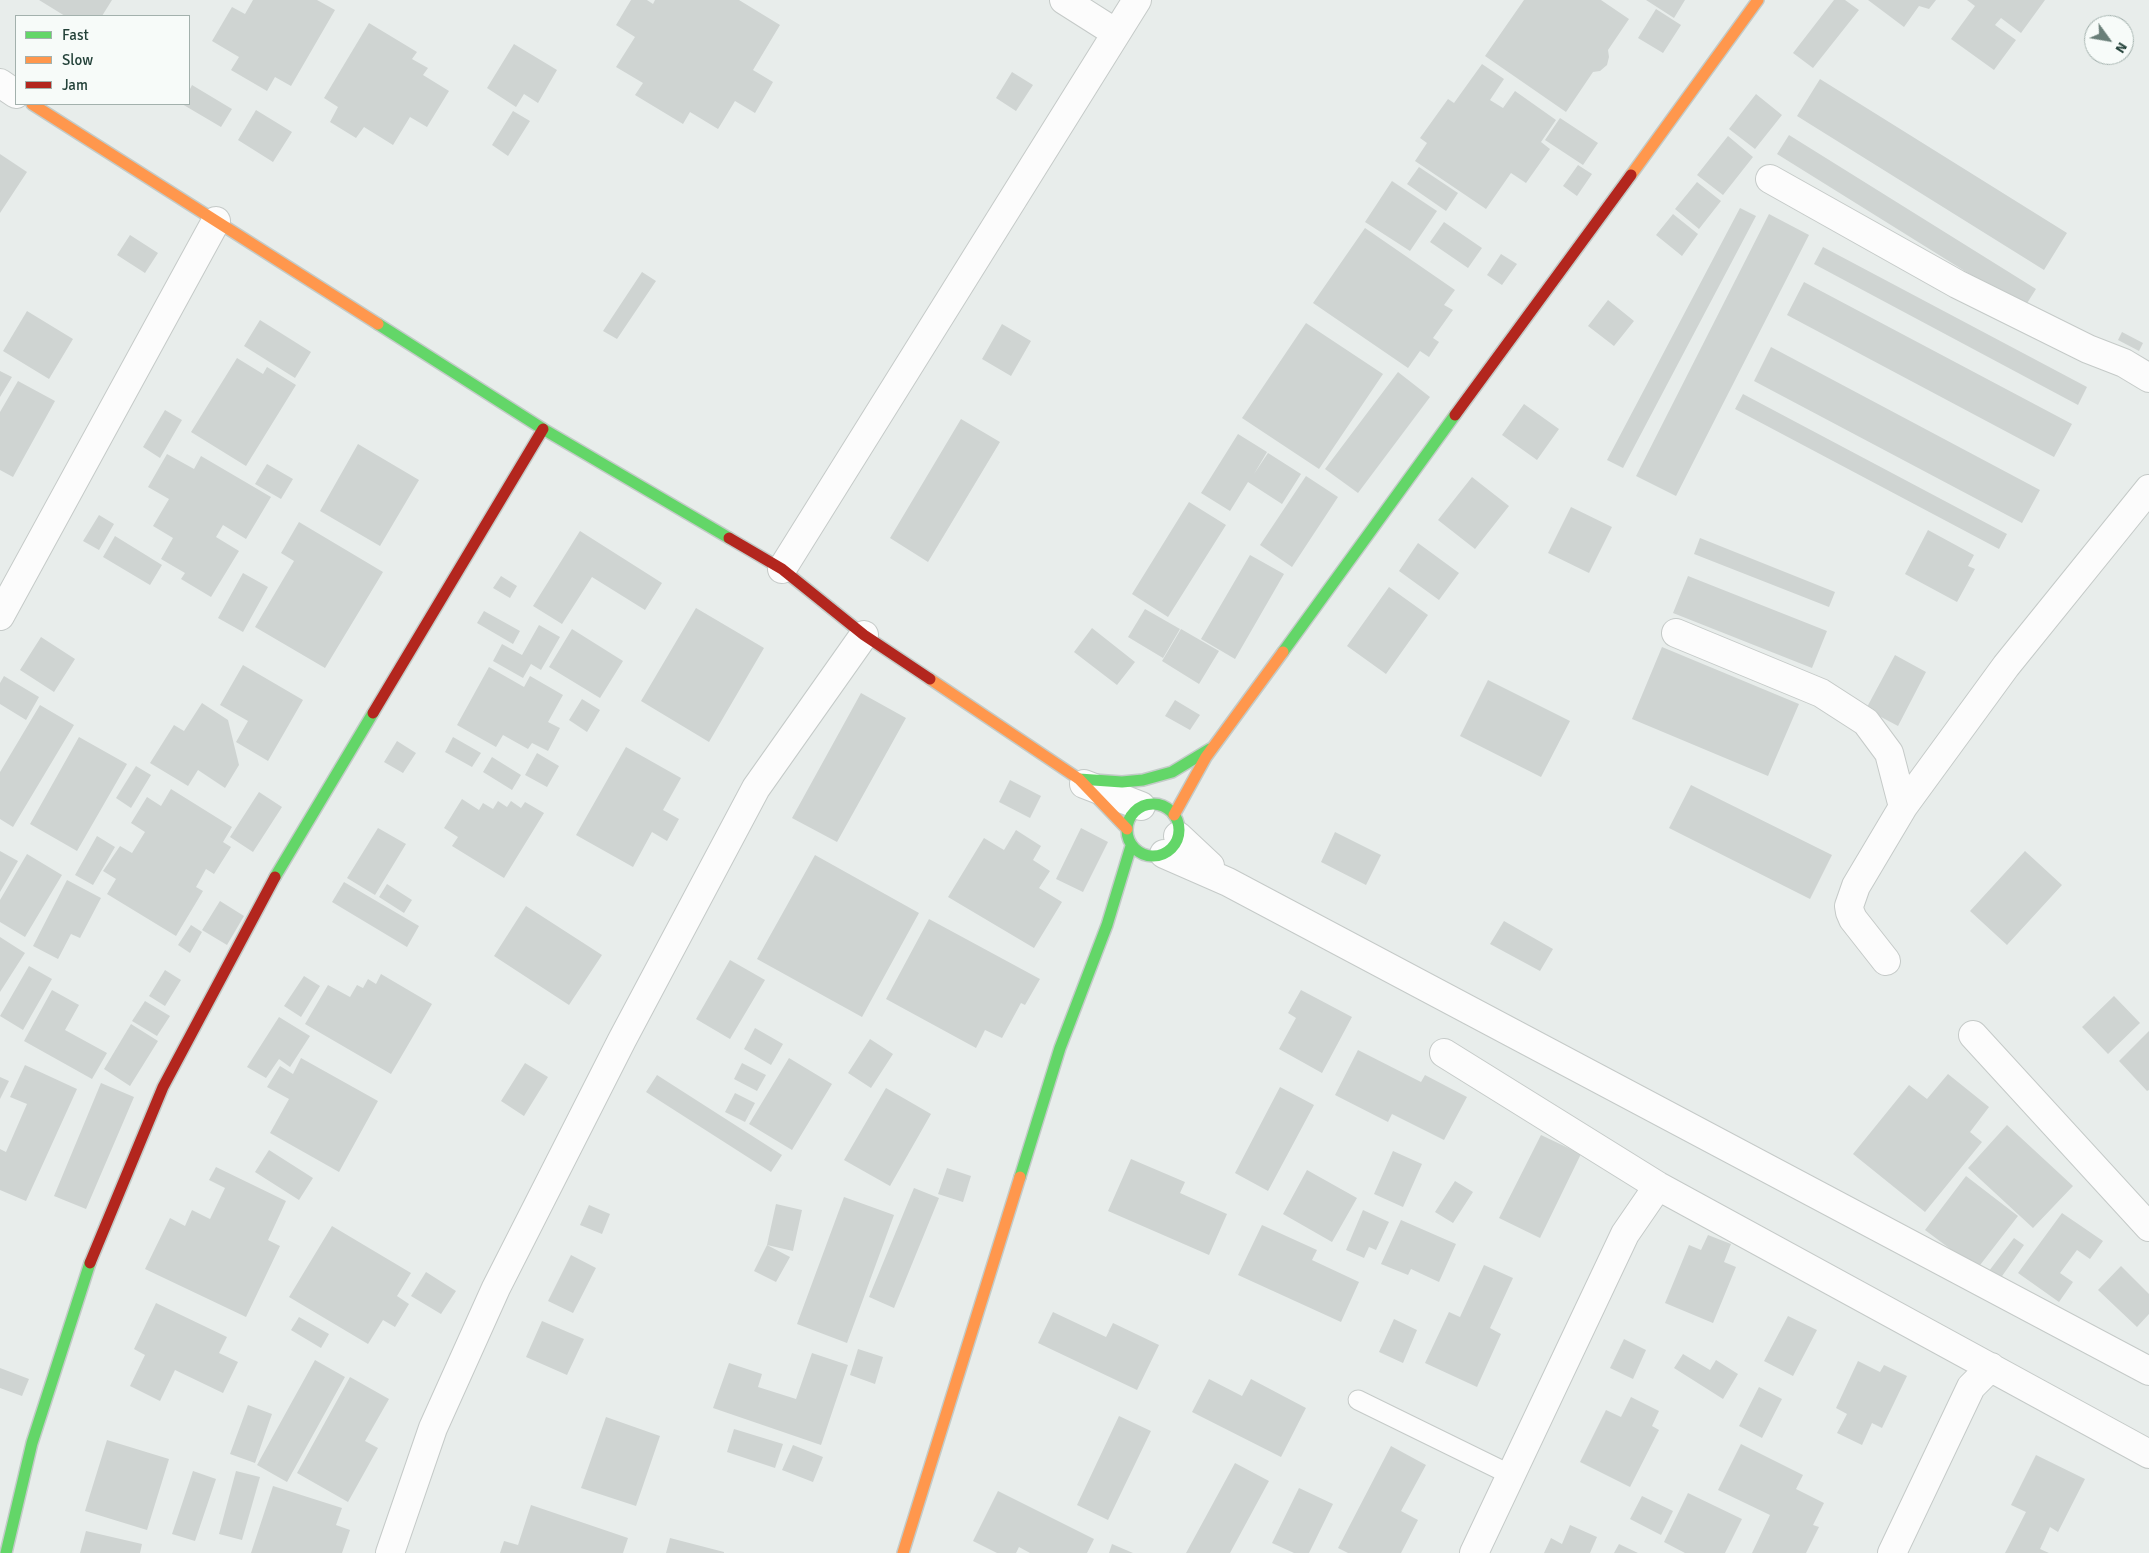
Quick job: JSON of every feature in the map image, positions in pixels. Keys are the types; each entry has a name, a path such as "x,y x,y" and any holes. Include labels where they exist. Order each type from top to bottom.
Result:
{"street":[{"path":"1064,0 1116,33"},
{"path":"782,569 1137,0"},
{"path":"904,1553 1060,1048 1116,897 1131,846 1153,806 1206,757 1214,747 1758,0"},
{"path":"0,83 15,93"},
{"path":"34,105 543,429 782,569 864,635 1082,782 1153,806 1167,808 1157,849"},
{"path":"1770,179 1957,284 2088,349 2124,363 2149,378"},
{"path":"0,616 216,221"},
{"path":"6,1553 32,1443 89,1266 163,1087 268,889 543,429"},
{"path":"1886,962 1853,919 1849,906 1856,886 1902,808 2006,666 2149,489"},
{"path":"1676,633 1821,693 1866,722 1889,754 1902,808"},
{"path":"390,1553 432,1428 492,1297 622,1040 756,788 864,635"},
{"path":"1082,782 1143,780 1172,772 1214,747"},
{"path":"1116,897 1157,849 1206,757"},
{"path":"1131,846 1157,849 1228,882 2149,1371"},
{"path":"1973,1035 2149,1227"},
{"path":"1444,1053 1658,1186 2149,1454"},
{"path":"1474,1553 1624,1234 1658,1186"},
{"path":"1892,1553 1972,1387 1991,1367"}],"lane":[{"path":"1358,1400 1511,1475"}],"building":[{"path":"39,0 112,0 103,15 63,15"},
{"path":"253,0 317,0 335,10 291,86 275,77 267,91 231,70 239,57 212,41 232,7 245,14"},
{"path":"631,0 647,0 653,4 655,0 739,0 780,25 753,70 773,82 755,113 735,101 718,129 690,112 683,124 635,95 643,83 616,67 635,37 616,25"},
{"path":"1524,0 1601,0 1629,19 1608,50 1607,65 1600,71 1593,72 1566,112 1485,56"},
{"path":"1646,0 1685,0 1674,18"},
{"path":"1834,0 1845,0 1859,10 1813,68 1793,53"},
{"path":"1868,0 1936,0 1929,9 1919,6 1904,27"},
{"path":"1967,0 2045,0 2021,33 2001,18 1995,25 2016,40 1994,70 1951,39 1975,6"},
{"path":"1656,9 1681,25 1663,53 1638,38"},
{"path":"369,23 417,52 412,59 428,68 423,75 449,91 427,127 410,117 393,145 364,127 356,138 330,122 338,107 324,98"},
{"path":"514,44 557,70 538,103 524,94 516,107 487,88"},
{"path":"1482,64 1504,79 1490,100 1503,108 1515,91 1556,120 1541,142 1550,149 1526,183 1511,173 1486,209 1415,161 1427,143 1420,138 1448,99 1454,103"},
{"path":"1012,72 1033,85 1016,111 996,98"},
{"path":"1820,79 2067,233 2044,270 1797,116"},
{"path":"192,85 232,109 221,127 184,105 190,105 190,89"},
{"path":"1756,94 1782,115 1755,149 1729,129"},
{"path":"256,110 292,132 273,162 238,140"},
{"path":"513,111 530,121 508,156 492,145"},
{"path":"1560,118 1598,143 1583,165 1545,140"},
{"path":"1789,135 2036,289 2024,308 1777,154"},
{"path":"1728,136 1753,157 1723,195 1697,175"},
{"path":"0,154 27,172 0,213"},
{"path":"1578,165 1592,174 1577,196 1563,186"},
{"path":"1419,167 1458,193 1446,211 1407,184"},
{"path":"1392,181 1437,211 1410,251 1365,222"},
{"path":"1697,182 1721,201 1699,229 1675,209"},
{"path":"1740,208 1756,216 1623,468 1607,460"},
{"path":"1673,214 1698,234 1682,256 1656,235"},
{"path":"1769,214 1809,235 1676,496 1636,476"},
{"path":"1444,222 1482,248 1468,268 1430,242"},
{"path":"1365,228 1455,290 1444,305 1453,310 1433,338 1439,342 1429,357 1420,351 1408,368 1313,303"},
{"path":"130,235 158,253 145,273 117,255"},
{"path":"1823,247 2087,387 2078,405 1814,264"},
{"path":"1501,254 1517,264 1502,285 1487,275"},
{"path":"642,272 656,281 617,339 603,331"},
{"path":"1804,282 2072,424 2054,457 1787,315"},
{"path":"1608,300 1634,321 1614,346 1588,326"},
{"path":"27,311 73,339 49,379 3,351"},
{"path":"260,320 311,352 295,378 244,346"},
{"path":"1306,323 1383,374 1319,469 1242,418"},
{"path":"1002,324 1031,341 1011,376 982,359"},
{"path":"2122,332 2143,343 2139,351 2118,340"},
{"path":"1771,347 2040,490 2022,523 1754,381"},
{"path":"237,358 263,374 267,367 296,385 246,466 191,432"},
{"path":"0,371 12,377 0,397"},
{"path":"1398,372 1430,397 1358,493 1325,469"},
{"path":"18,381 55,401 13,477 0,470 0,412"},
{"path":"1743,394 2007,534 1999,549 1735,409"},
{"path":"1524,404 1559,429 1537,460 1502,435"},
{"path":"165,410 182,420 160,458 143,447"},
{"path":"961,419 1000,442 928,562 890,538"},
{"path":"1238,434 1267,452 1254,474 1268,453 1301,474 1282,504 1248,482 1230,511 1201,493"},
{"path":"358,444 419,480 380,546 320,511"},
{"path":"167,454 194,469 201,456 271,497 246,539 223,525 216,537 239,551 211,597 181,579 185,573 161,559 173,538 153,526 169,499 148,487"},
{"path":"267,464 293,479 281,499 255,484"},
{"path":"1306,476 1338,497 1292,567 1260,545"},
{"path":"1472,477 1509,506 1475,549 1438,520"},
{"path":"1189,502 1226,525 1168,617 1132,594"},
{"path":"1571,507 1612,527 1589,573 1548,553"},
{"path":"99,515 114,524 99,550 83,541"},
{"path":"299,522 383,572 325,668 255,627 294,561 281,553"},
{"path":"1928,530 1974,555 1968,566 1975,569 1957,602 1905,574"},
{"path":"580,531 662,583 645,610 592,577 562,624 533,606"},
{"path":"115,536 162,565 150,585 103,557"},
{"path":"1700,538 1835,592 1829,607 1694,554"},
{"path":"1418,543 1459,573 1439,600 1399,571"},
{"path":"1250,555 1284,574 1235,659 1201,639"},
{"path":"243,573 268,587 243,632 218,618"},
{"path":"501,576 517,586 510,598 493,588"},
{"path":"1688,576 1827,631 1812,668 1673,613"},
{"path":"1389,587 1428,615 1386,674 1347,646"},
{"path":"696,608 764,648 709,742 641,701"},
{"path":"1145,609 1180,629 1163,658 1128,637"},
{"path":"484,611 520,631 513,644 477,623"},
{"path":"539,625 560,637 541,670 531,664 523,678 493,661 502,644 522,655"},
{"path":"1092,628 1135,662 1117,685 1074,652"},
{"path":"572,629 623,661 600,698 549,667"},
{"path":"1181,629 1219,651 1199,684 1162,661"},
{"path":"41,637 75,659 54,692 20,670"},
{"path":"1662,647 1799,704 1768,776 1632,719"},
{"path":"1895,655 1926,672 1898,726 1866,709"},
{"path":"243,665 303,700 268,761 236,742 248,721 220,705"},
{"path":"489,667 524,687 530,676 563,695 548,722 560,728 548,751 532,743 528,749 503,735 496,747 457,725"},
{"path":"4,676 39,697 26,720 0,704 0,683"},
{"path":"1488,680 1570,721 1541,777 1460,736"},
{"path":"861,693 906,718 837,842 792,818"},
{"path":"582,699 600,710 587,732 569,720"},
{"path":"1175,700 1200,715 1190,730 1165,716"},
{"path":"202,703 228,720 239,765 225,788 198,770 188,786 150,763 174,725 184,731"},
{"path":"40,705 74,725 13,827 0,819 0,772"},
{"path":"79,737 127,764 77,851 30,824"},
{"path":"453,737 481,753 472,767 445,752"},
{"path":"397,741 416,753 403,773 384,762"},
{"path":"626,747 681,778 663,810 679,819 667,841 652,832 633,867 576,835"},
{"path":"537,753 559,766 547,787 525,775"},
{"path":"492,757 521,775 512,790 483,772"},
{"path":"136,766 151,775 131,808 116,798"},
{"path":"1010,780 1041,796 1030,818 999,802"},
{"path":"1691,785 1832,855 1810,899 1669,828"},
{"path":"171,789 232,827 223,842 231,847 214,874 206,869 196,887 203,891 176,936 107,894 116,879 103,871 120,846 132,853 145,832 131,823 147,797 161,806"},
{"path":"259,792 282,807 253,852 230,837"},
{"path":"462,799 479,810 483,803 493,809 498,801 507,807 511,801 521,808 525,802 544,813 504,878 452,846 458,837 444,828"},
{"path":"378,828 406,844 375,895 347,878"},
{"path":"1081,828 1108,842 1083,892 1056,879"},
{"path":"1016,830 1041,846 1033,860 1050,871 1039,888 1062,902 1034,948 948,897 984,838 1004,850"},
{"path":"1335,832 1381,855 1366,885 1321,862"},
{"path":"97,836 115,847 93,885 75,875"},
{"path":"0,851 18,861 0,892"},
{"path":"2025,851 2062,885 2007,945 1970,911"},
{"path":"27,854 62,875 25,937 0,922 0,900"},
{"path":"815,855 919,913 862,1017 757,959"},
{"path":"67,880 101,898 80,938 71,934 58,959 33,946"},
{"path":"344,882 419,926 407,947 332,902"},
{"path":"387,884 412,900 404,913 379,897"},
{"path":"220,901 244,916 227,945 202,930"},
{"path":"526,906 602,955 569,1005 494,956"},
{"path":"929,919 1040,979 1025,1005 1021,1003 1002,1038 985,1030 976,1048 886,999"},
{"path":"1504,921 1553,949 1540,971 1490,944"},
{"path":"191,925 202,932 190,953 178,945"},
{"path":"0,937 25,953 0,992"},
{"path":"730,960 765,980 730,1039 696,1019"},
{"path":"29,966 52,979 23,1030 0,1016"},
{"path":"165,970 181,980 165,1006 149,996"},
{"path":"381,974 432,1004 391,1074 305,1024 328,985 350,997 357,985 363,988 368,979 376,984"},
{"path":"304,976 320,986 301,1017 284,1006"},
{"path":"52,990 79,1005 65,1030 107,1053 92,1079 24,1041"},
{"path":"1301,990 1352,1017 1322,1073 1279,1049 1296,1018 1288,1013"},
{"path":"2114,996 2140,1023 2108,1054 2082,1027"},
{"path":"145,1001 170,1016 157,1036 132,1021"},
{"path":"279,1017 310,1036 290,1067 279,1059 266,1078 247,1067"},
{"path":"131,1024 158,1041 130,1086 104,1069"},
{"path":"755,1028 783,1044 771,1065 744,1049"},
{"path":"2149,1031 2149,1090 2147,1091 2119,1061"},
{"path":"870,1039 893,1054 871,1088 848,1073"},
{"path":"1358,1050 1421,1082 1425,1075 1467,1097 1444,1140 1392,1114 1388,1122 1335,1095"},
{"path":"301,1058 378,1101 339,1172 270,1133 289,1099 267,1087 280,1066 293,1074"},
{"path":"789,1058 832,1084 792,1150 749,1124"},
{"path":"525,1063 548,1077 524,1116 501,1101"},
{"path":"742,1063 766,1075 757,1091 734,1079"},
{"path":"25,1065 77,1089 26,1201 0,1190 0,1149 6,1152 27,1104 10,1097"},
{"path":"1948,1074 1989,1107 1970,1132 1982,1142 1925,1212 1853,1154 1909,1085 1927,1099"},
{"path":"657,1075 782,1155 771,1172 646,1092"},
{"path":"0,1077 9,1081 0,1099"},
{"path":"101,1083 134,1097 86,1209 54,1196"},
{"path":"1280,1087 1314,1105 1268,1191 1235,1173"},
{"path":"886,1088 931,1114 890,1186 844,1160"},
{"path":"735,1093 755,1103 745,1122 725,1112"},
{"path":"2007,1125 2073,1186 2033,1228 1968,1168"},
{"path":"1541,1135 1581,1154 1540,1238 1499,1218"},
{"path":"269,1150 313,1178 299,1200 255,1172"},
{"path":"1393,1151 1422,1164 1403,1207 1374,1194"},
{"path":"1131,1159 1185,1182 1180,1193 1227,1214 1209,1255 1108,1211"},
{"path":"216,1167 286,1201 268,1240 280,1246 246,1317 145,1269 170,1218 185,1226 192,1210 210,1219 225,1188 209,1180"},
{"path":"947,1168 971,1176 963,1202 938,1194"},
{"path":"1307,1170 1357,1198 1332,1242 1283,1214"},
{"path":"1966,1176 2018,1216 1977,1269 1925,1230"},
{"path":"1455,1181 1473,1192 1453,1223 1435,1212"},
{"path":"914,1188 939,1198 894,1308 869,1297"},
{"path":"844,1197 894,1215 847,1343 797,1324"},
{"path":"776,1204 802,1210 793,1251 767,1245"},
{"path":"589,1205 610,1214 602,1234 580,1225"},
{"path":"1363,1210 1389,1222 1376,1250 1369,1247 1364,1258 1346,1250"},
{"path":"2062,1213 2103,1241 2090,1259 2077,1250 2060,1273 2073,1282 2059,1302 2018,1273"},
{"path":"1401,1220 1456,1244 1439,1282 1411,1269 1408,1275 1381,1264"},
{"path":"1262,1225 1317,1250 1312,1260 1359,1282 1341,1322 1238,1275"},
{"path":"332,1226 411,1273 397,1296 409,1304 395,1327 383,1320 368,1344 289,1297"},
{"path":"1708,1235 1731,1244 1724,1262 1736,1267 1713,1323 1665,1303 1689,1245 1701,1250"},
{"path":"2014,1238 2024,1245 2000,1279 1989,1271"},
{"path":"767,1245 790,1257 776,1282 754,1271"},
{"path":"571,1255 596,1268 573,1313 548,1301"},
{"path":"1484,1265 1513,1278 1490,1328 1501,1334 1477,1387 1425,1363 1449,1312 1460,1317"},
{"path":"2121,1266 2149,1294 2149,1314 2137,1327 2098,1290"},
{"path":"426,1272 456,1291 441,1314 411,1296"},
{"path":"156,1303 227,1337 219,1353 238,1362 223,1393 175,1370 160,1401 130,1386 145,1355 134,1349"},
{"path":"1053,1312 1106,1337 1113,1323 1159,1345 1137,1390 1038,1343"},
{"path":"1788,1316 1817,1330 1793,1376 1764,1361"},
{"path":"299,1317 329,1334 321,1348 291,1330"},
{"path":"1394,1319 1417,1330 1403,1363 1379,1352"},
{"path":"542,1321 584,1339 567,1375 526,1357"},
{"path":"1624,1339 1646,1350 1633,1379 1610,1368"},
{"path":"858,1349 883,1357 875,1384 850,1375"},
{"path":"812,1353 848,1365 821,1445 713,1408 729,1363 762,1374 758,1387 796,1399"},
{"path":"1683,1354 1710,1370 1716,1360 1738,1374 1723,1399 1674,1368"},
{"path":"315,1360 345,1377 287,1482 257,1465"},
{"path":"1858,1361 1880,1372 1884,1365 1907,1376 1882,1428 1872,1423 1862,1445 1837,1433 1847,1414 1836,1408"},
{"path":"0,1368 29,1379 22,1396 0,1388"},
{"path":"350,1377 389,1399 365,1441 378,1448 348,1502 297,1473"},
{"path":"1209,1379 1242,1396 1251,1379 1306,1408 1281,1457 1192,1412"},
{"path":"1759,1387 1782,1399 1762,1438 1739,1426"},
{"path":"1631,1397 1659,1411 1652,1426 1659,1430 1630,1487 1580,1462 1606,1410 1621,1417"},
{"path":"248,1405 272,1414 255,1463 230,1454"},
{"path":"1119,1416 1151,1431 1108,1520 1077,1505"},
{"path":"606,1417 660,1436 636,1506 581,1488"},
{"path":"734,1429 783,1444 775,1468 727,1452"},
{"path":"107,1440 169,1459 147,1530 85,1511"},
{"path":"1741,1444 1803,1475 1796,1489 1824,1503 1813,1525 1819,1527 1806,1553 1752,1553 1770,1515 1718,1490"},
{"path":"793,1445 823,1457 813,1482 782,1470"},
{"path":"1391,1446 1426,1465 1401,1511 1418,1520 1401,1553 1348,1553 1338,1548"},
{"path":"2036,1455 2085,1479 2058,1532 2050,1527 2040,1549 2049,1553 2005,1553 2026,1512 2011,1505"},
{"path":"1235,1463 1269,1481 1230,1553 1186,1553"},
{"path":"193,1471 216,1479 195,1541 172,1534"},
{"path":"236,1471 260,1477 242,1540 219,1534"},
{"path":"273,1486 342,1508 336,1525 350,1530 342,1553 251,1553"},
{"path":"1299,1488 1333,1504 1309,1553 1294,1553 1272,1543"},
{"path":"998,1491 1094,1539 1087,1553 1030,1553 1019,1547 1016,1553 997,1553 973,1541"},
{"path":"1688,1493 1742,1519 1725,1553 1685,1553 1664,1542"},
{"path":"1642,1496 1673,1511 1661,1535 1630,1519"},
{"path":"531,1505 628,1538 623,1553 500,1553 504,1541 518,1545"},
{"path":"1570,1525 1597,1537 1590,1553 1544,1553 1551,1538 1562,1544"},
{"path":"86,1531 142,1544 140,1553 80,1553"},
{"path":"670,1538 724,1552 724,1553 666,1553"},
{"path":"1112,1544 1133,1553 1109,1553"},
{"path":"1619,1544 1638,1553 1614,1553"}],"traffic: fast":[{"path":"378,324 543,429 729,538"},
{"path":"1283,652 1455,415"},
{"path":"275,877 373,713"},
{"path":"1079,779 1122,782 1143,780 1172,772 1210,749"},
{"path":"1153,804 1167,808 1175,816 1179,830 1175,844 1167,852 1153,856 1139,852 1131,844 1127,830 1131,816 1139,808 1153,804"},
{"path":"1020,1177 1060,1048 1107,925 1131,846"},
{"path":"6,1553 32,1443 90,1263"}],"traffic: slow":[{"path":"1631,175 1758,0"},
{"path":"34,105 378,324"},
{"path":"1174,815 1206,757 1283,652"},
{"path":"930,679 1079,779 1127,829"},
{"path":"903,1553 1020,1177"}],"traffic: jam":[{"path":"1455,415 1631,175"},
{"path":"373,713 543,429"},
{"path":"729,538 782,569 864,635 930,679"},
{"path":"90,1263 163,1087 275,877"}]}
